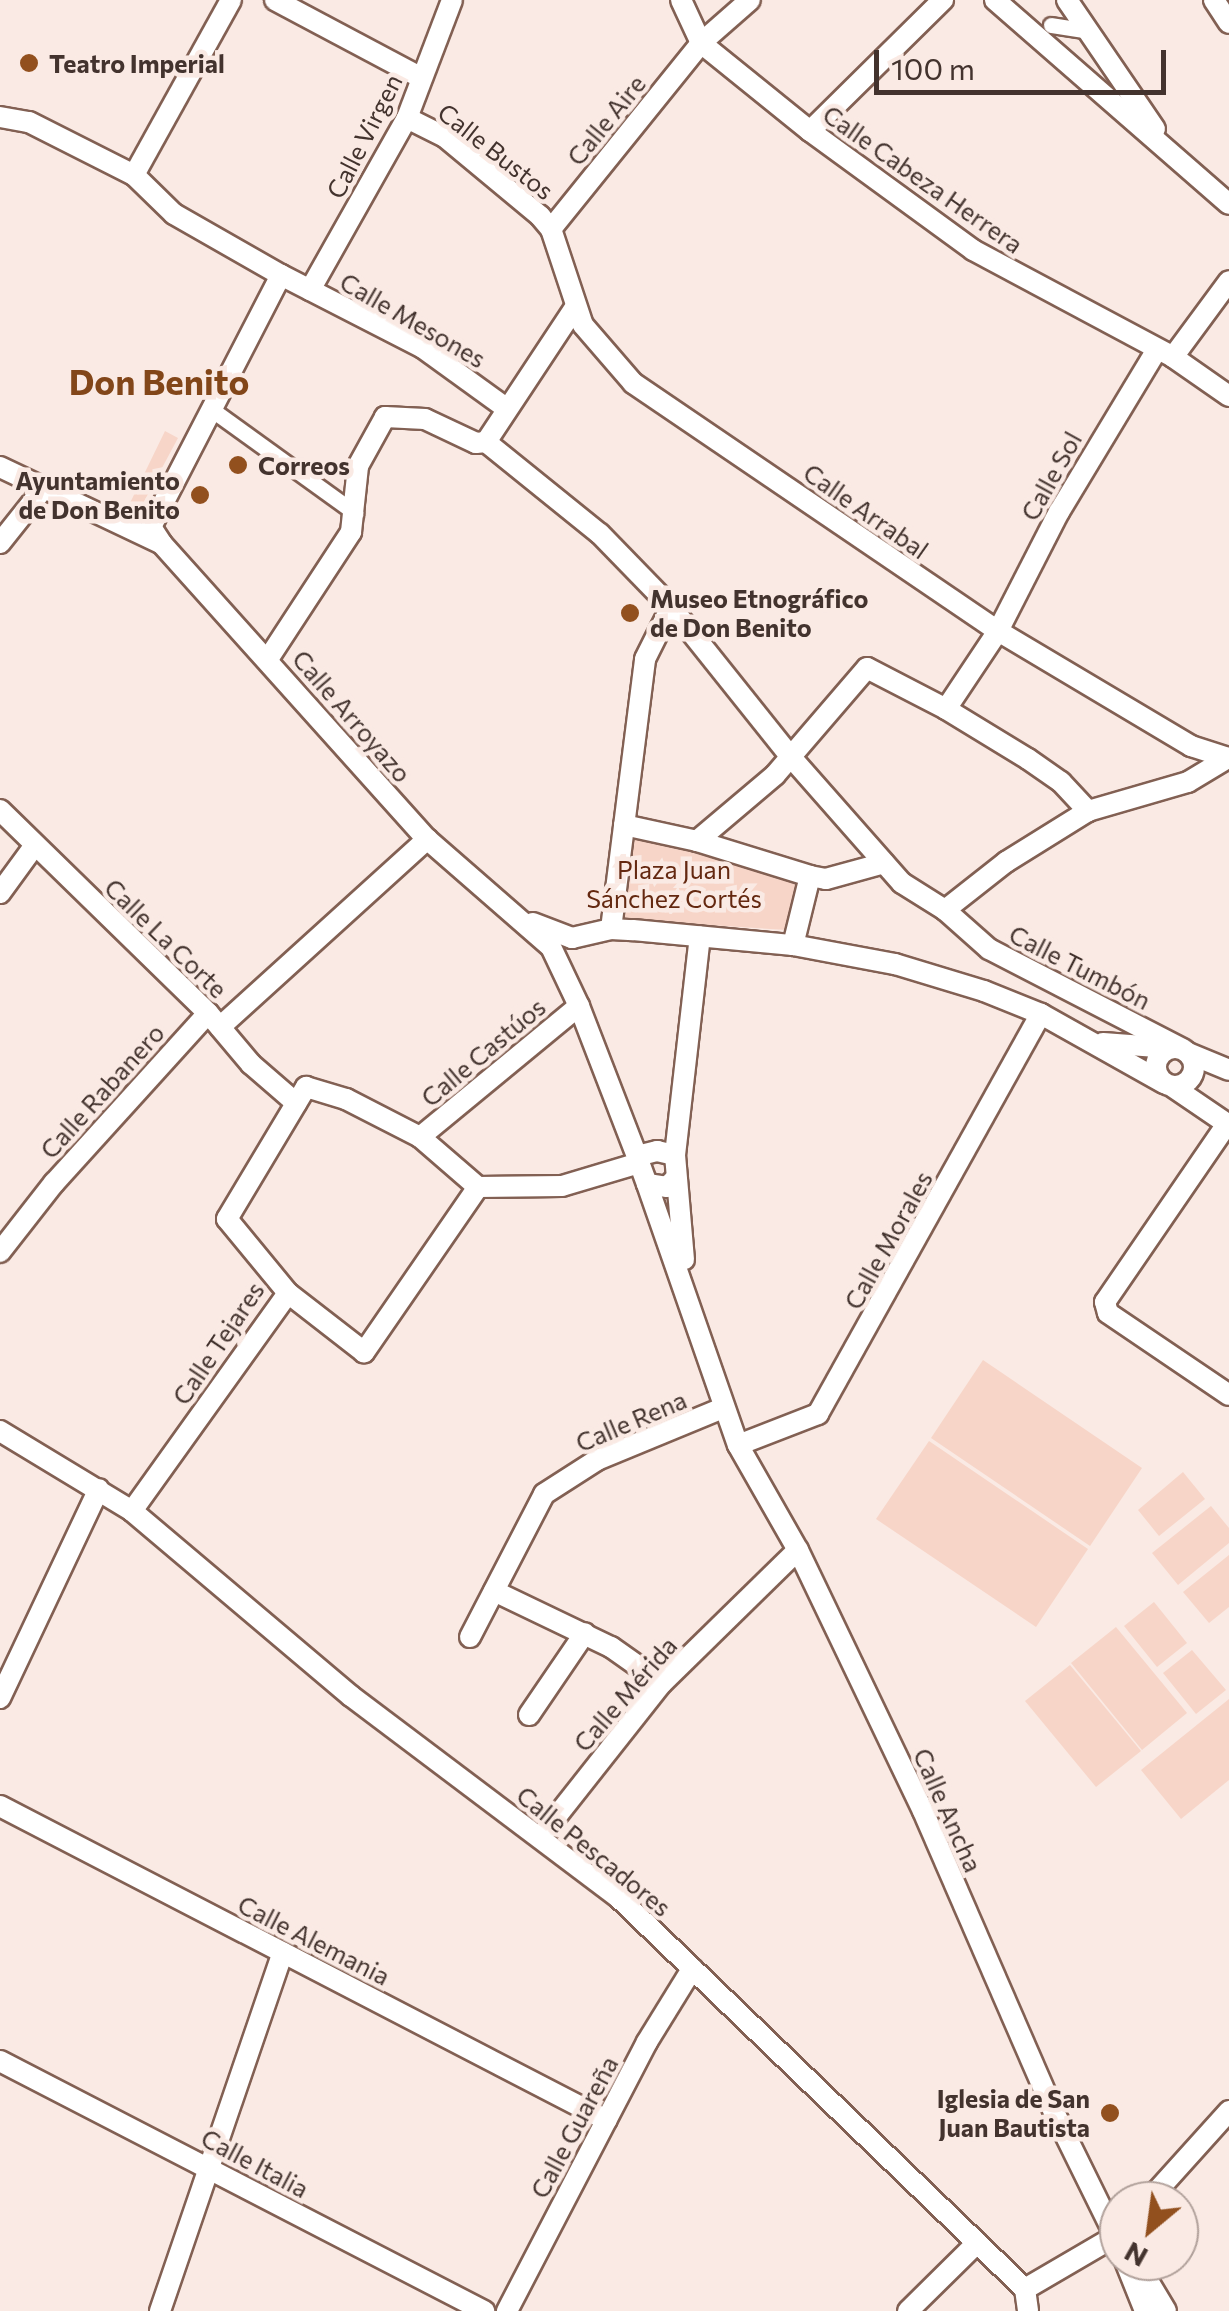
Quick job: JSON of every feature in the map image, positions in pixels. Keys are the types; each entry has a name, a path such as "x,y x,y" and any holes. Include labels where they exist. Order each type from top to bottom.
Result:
{"street":[{"path":"134,175 231,0"},
{"path":"274,0 422,78"},
{"name":"Calle Virgen","path":"142,527 210,409 264,302 294,282 407,118 452,0"},
{"name":"Calle Cabeza Herrera","path":"681,0 701,43 810,131 972,250 1165,353 1229,396"},
{"name":"Calle Aire","path":"551,229 701,43 750,0"},
{"path":"810,131 943,0"},
{"path":"1067,0 1170,151"},
{"path":"1214,0 1229,23"},
{"path":"1000,1 1229,204"},
{"path":"1051,25 1088,31"},
{"name":"Calle Mesones","path":"0,117 29,122 134,175 174,214 294,282 423,348 506,408"},
{"name":"Calle Bustos","path":"407,118 470,156 551,229"},
{"name":"Calle Arrabal","path":"551,229 576,306 592,339 633,382 998,631 1182,742 1228,758"},
{"path":"222,242 254,276 264,302"},
{"name":"Calle Sol","path":"946,709 998,631 1059,512 1165,353 1229,281"},
{"path":"486,442 576,306"},
{"path":"210,409 355,513 350,532 268,659"},
{"name":"Calle Tumbón","path":"355,513 358,466 385,417 425,419 476,443 486,442 600,534 671,607 790,756 902,883 945,910 988,949 1180,1050"},
{"path":"0,467 43,490 142,527"},
{"path":"0,543 43,490"},
{"name":"Calle Arroyazo","path":"142,527 268,659 428,838 515,911 551,947 579,1006 638,1160"},
{"path":"611,929 645,659 671,607"},
{"path":"697,841 790,756 867,668 946,709 1061,782 1088,811"},
{"path":"945,910 1006,862 1088,811 1188,782 1228,758"},
{"name":"Calle La Corte","path":"0,810 214,1020 251,1064 296,1103"},
{"path":"624,826 697,841 826,880 884,864"},
{"name":"Calle Rabanero","path":"0,1252 54,1183 214,1020 428,838"},
{"path":"0,893 34,845"},
{"path":"792,945 810,876"},
{"name":"Calle Arroyazo","path":"515,911 572,938"},
{"path":"562,968 572,938 611,929 792,945 895,964 984,990 1041,1014 1168,1085 1228,1124 1105,1302 1108,1313 1229,1395"},
{"path":"688,1297 675,1155 700,936"},
{"name":"Calle Castúos","path":"420,1138 579,1006"},
{"name":"Calle Morales","path":"738,1445 818,1414 827,1402 1041,1014"},
{"path":"1091,1041 1180,1050 1229,1070"},
{"path":"1168,1085 1185,1084 1192,1075 1194,1063 1180,1050"},
{"path":"1168,1085 1157,1066 1180,1050"},
{"path":"296,1103 306,1087 369,1110 420,1138 478,1187 562,1186 657,1151 675,1155"},
{"name":"Calle Tejares","path":"132,1511 288,1293 228,1219 296,1103"},
{"path":"638,1160 688,1297"},
{"path":"648,1184 667,1187 675,1180"},
{"path":"288,1293 364,1352 478,1187"},
{"name":"Calle Ancha","path":"688,1297 738,1445 798,1550 923,1811 1055,2114 1099,2201"},
{"name":"Calle Rena","path":"470,1637 544,1494 562,1479 724,1408"},
{"name":"Calle Pescadores","path":"0,1432 132,1511 350,1696 620,1898 1024,2290"},
{"path":"0,1698 98,1489"},
{"name":"Calle Mérida","path":"541,1836 662,1682 798,1550"},
{"path":"494,1591 585,1633 662,1682"},
{"path":"529,1716 585,1633"},
{"name":"Calle Alemania","path":"0,1806 606,2120"},
{"path":"160,2311 283,1952"},
{"name":"Calle Guareña","path":"507,2311 606,2120 692,1969"},
{"name":"Calle Italia","path":"0,2061 484,2311"},
{"path":"1166,2181 1229,2111"},
{"path":"908,2311 976,2243"},
{"path":"1028,2311 1024,2290 1099,2249"},
{"path":"1133,2281 1145,2311"},
{"path":"1148,2281 1166,2311"}],"green space":[{"path":"165,431 178,438 140,509 121,521 115,518 120,508 107,501 130,503"},
{"name":"Plaza Juan Sánchez Cortés","path":"635,833 798,880 787,930 628,920 619,915 627,842"},
{"path":"983,1360 1142,1468 1090,1546 931,1438"},
{"path":"929,1441 1088,1549 1036,1627 876,1519"},
{"path":"1183,1472 1205,1499 1159,1536 1138,1510"},
{"path":"1211,1506 1229,1528 1229,1543 1178,1585 1152,1553"},
{"path":"1229,1555 1229,1607 1209,1623 1183,1592"},
{"path":"1154,1602 1187,1643 1157,1667 1124,1626"},
{"path":"1116,1627 1187,1713 1142,1750 1071,1663"},
{"path":"1192,1650 1226,1690 1196,1714 1163,1673"},
{"path":"1070,1665 1141,1751 1096,1787 1025,1701"},
{"path":"1229,1699 1229,1780 1181,1819 1141,1770"}],"place":[{"name":"Teatro Imperial","path":"29,63"},
{"name":"Correos","path":"238,465"},
{"name":"Ayuntamiento de Don Benito","path":"200,495"},
{"name":"Museo Etnográfico de Don Benito","path":"630,613"},
{"name":"Iglesia de San Juan Bautista","path":"1110,2113"}],"district":[{"name":"Don Benito","path":"159,381"}]}
